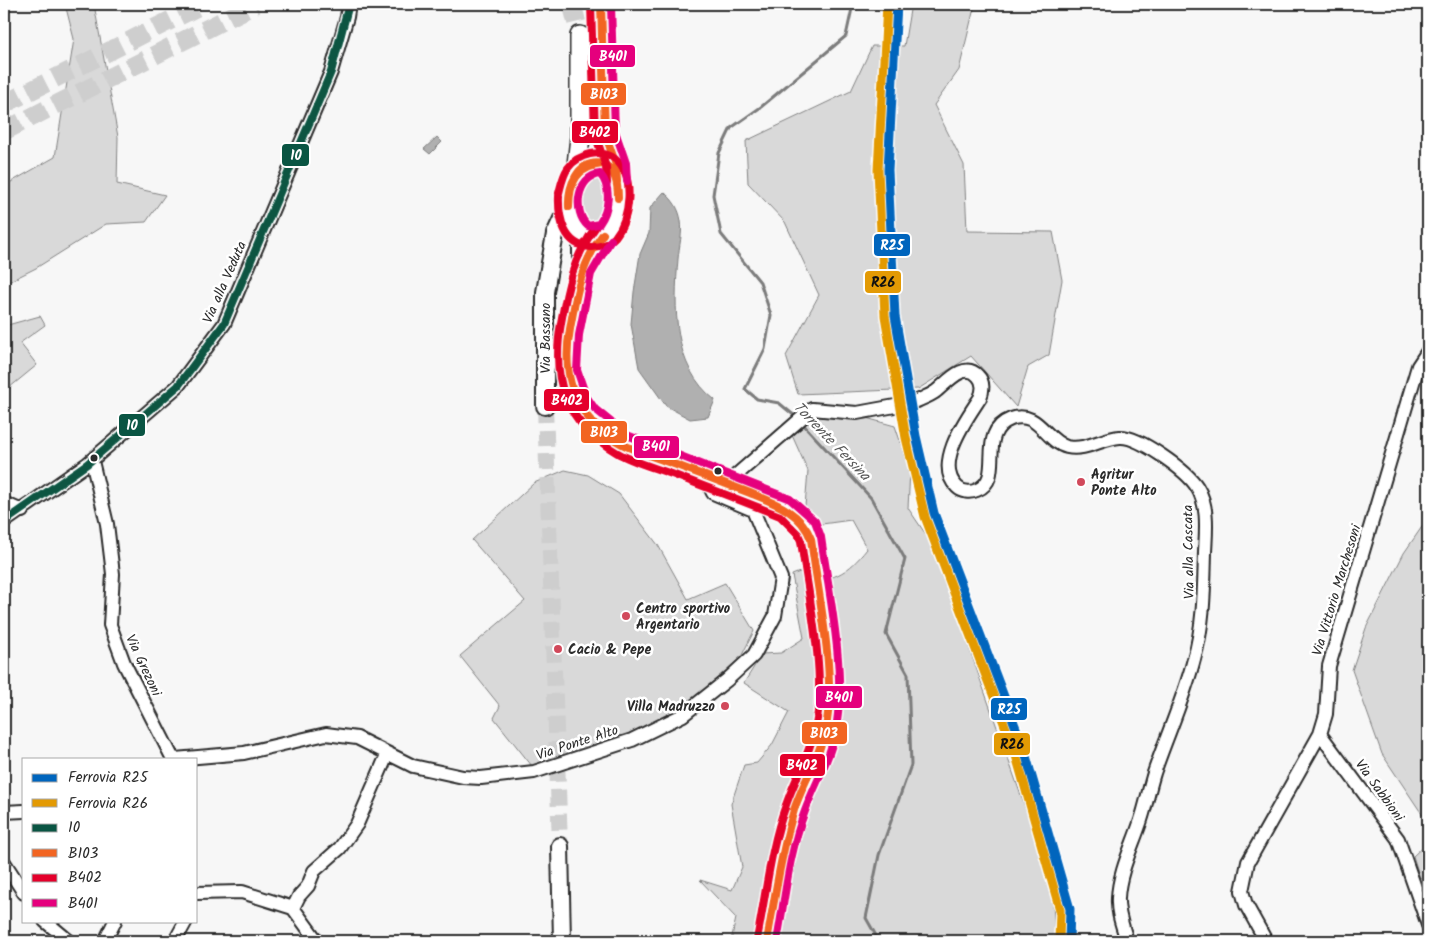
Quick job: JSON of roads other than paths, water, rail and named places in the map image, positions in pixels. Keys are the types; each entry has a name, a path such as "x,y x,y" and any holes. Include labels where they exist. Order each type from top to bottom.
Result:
{"highway":[{"path":"600,4 605,133 616,165 617,182"},
{"path":"576,174 580,137 580,36"}],"main road":[{"path":"581,268 616,217 617,182 612,170 604,164 588,164 576,174 568,206 571,220 580,233 581,268 565,348 565,361 569,385 581,408 605,433 622,444 785,507 807,528 815,554 830,681 827,722 817,759 795,808 767,941"},
{"name":"Via Bassano","path":"545,406 544,319 548,271 555,234 568,206"},
{"path":"580,233 595,237 603,234"},
{"name":"Via Bassano","path":"548,271 569,238 580,233"},
{"path":"560,846 562,941"}],"street":[{"name":"Via alla Veduta","path":"4,522 92,460 178,386 224,324 331,72 348,17 349,4"},
{"name":"Via Vittorio Marchesoni","path":"1266,941 1246,904 1242,891 1248,862 1320,734 1326,714 1328,666 1418,366 1428,351"},
{"name":"Via alla Cascata","path":"726,484 806,413 817,409 857,414 911,402 934,392 954,376 964,371 974,372 982,381 983,392 957,434 951,450 952,478 959,489 966,492 974,492 987,482 991,469 992,439 998,428 1010,419 1021,417 1035,421 1056,441 1070,448 1084,447 1118,437 1133,440 1190,477 1201,493 1204,506 1206,538 1202,627 1194,661 1153,775 1145,808 1122,878 1118,904 1127,941"},
{"name":"Via Grezoni","path":"92,460 107,524 113,574 110,625 124,663 173,758"},
{"name":"Via Ponte Alto","path":"184,758 244,752 326,734 357,738 387,755 413,766 463,777 481,778 526,775 597,753 650,732 683,715 727,680 754,655 775,616 781,584 776,565 753,510 713,493 708,483 710,478"},
{"path":"4,503 22,511"},
{"name":"Via Sabbioni","path":"1320,734 1398,839 1428,925"},
{"path":"293,908 299,896 308,886 314,870 340,848 357,824 387,755"},
{"path":"4,812 22,811"},
{"path":"4,862 22,889"},
{"path":"198,896 242,892 293,908 308,925 318,941"},
{"path":"46,922 69,941"},
{"path":"105,941 114,922"},
{"path":"175,941 185,922"}],"waterway":[{"name":"Torrente Fersina","path":"796,417 779,403 757,399 745,389 765,349 771,315 760,282 721,234 713,195 719,153 731,128 761,107 846,36 853,4"},
{"name":"Torrente Fersina","path":"801,422 871,498 905,559 886,634 908,674 911,765 879,855 866,918 879,941"}],"tunnel":[{"path":"4,104 203,4"},
{"path":"4,131 256,4"},
{"path":"572,4 580,36"},
{"path":"545,406 560,846"}],"rail line":[{"name":"R26","path":"887,4 878,170 885,316 906,438 925,517 1015,752 1060,910 1059,941"},
{"name":"R25","path":"897,4 888,170 895,316 916,436 934,513 1024,749 1070,909 1069,941"}],"place":[{"name":"Agritur Ponte Alto","path":"1081,482"},
{"name":"Centro sportivo Argentario","path":"626,616"},
{"name":"Cacio & Pepe","path":"558,649"},
{"name":"Villa Madruzzo","path":"725,706"}]}
